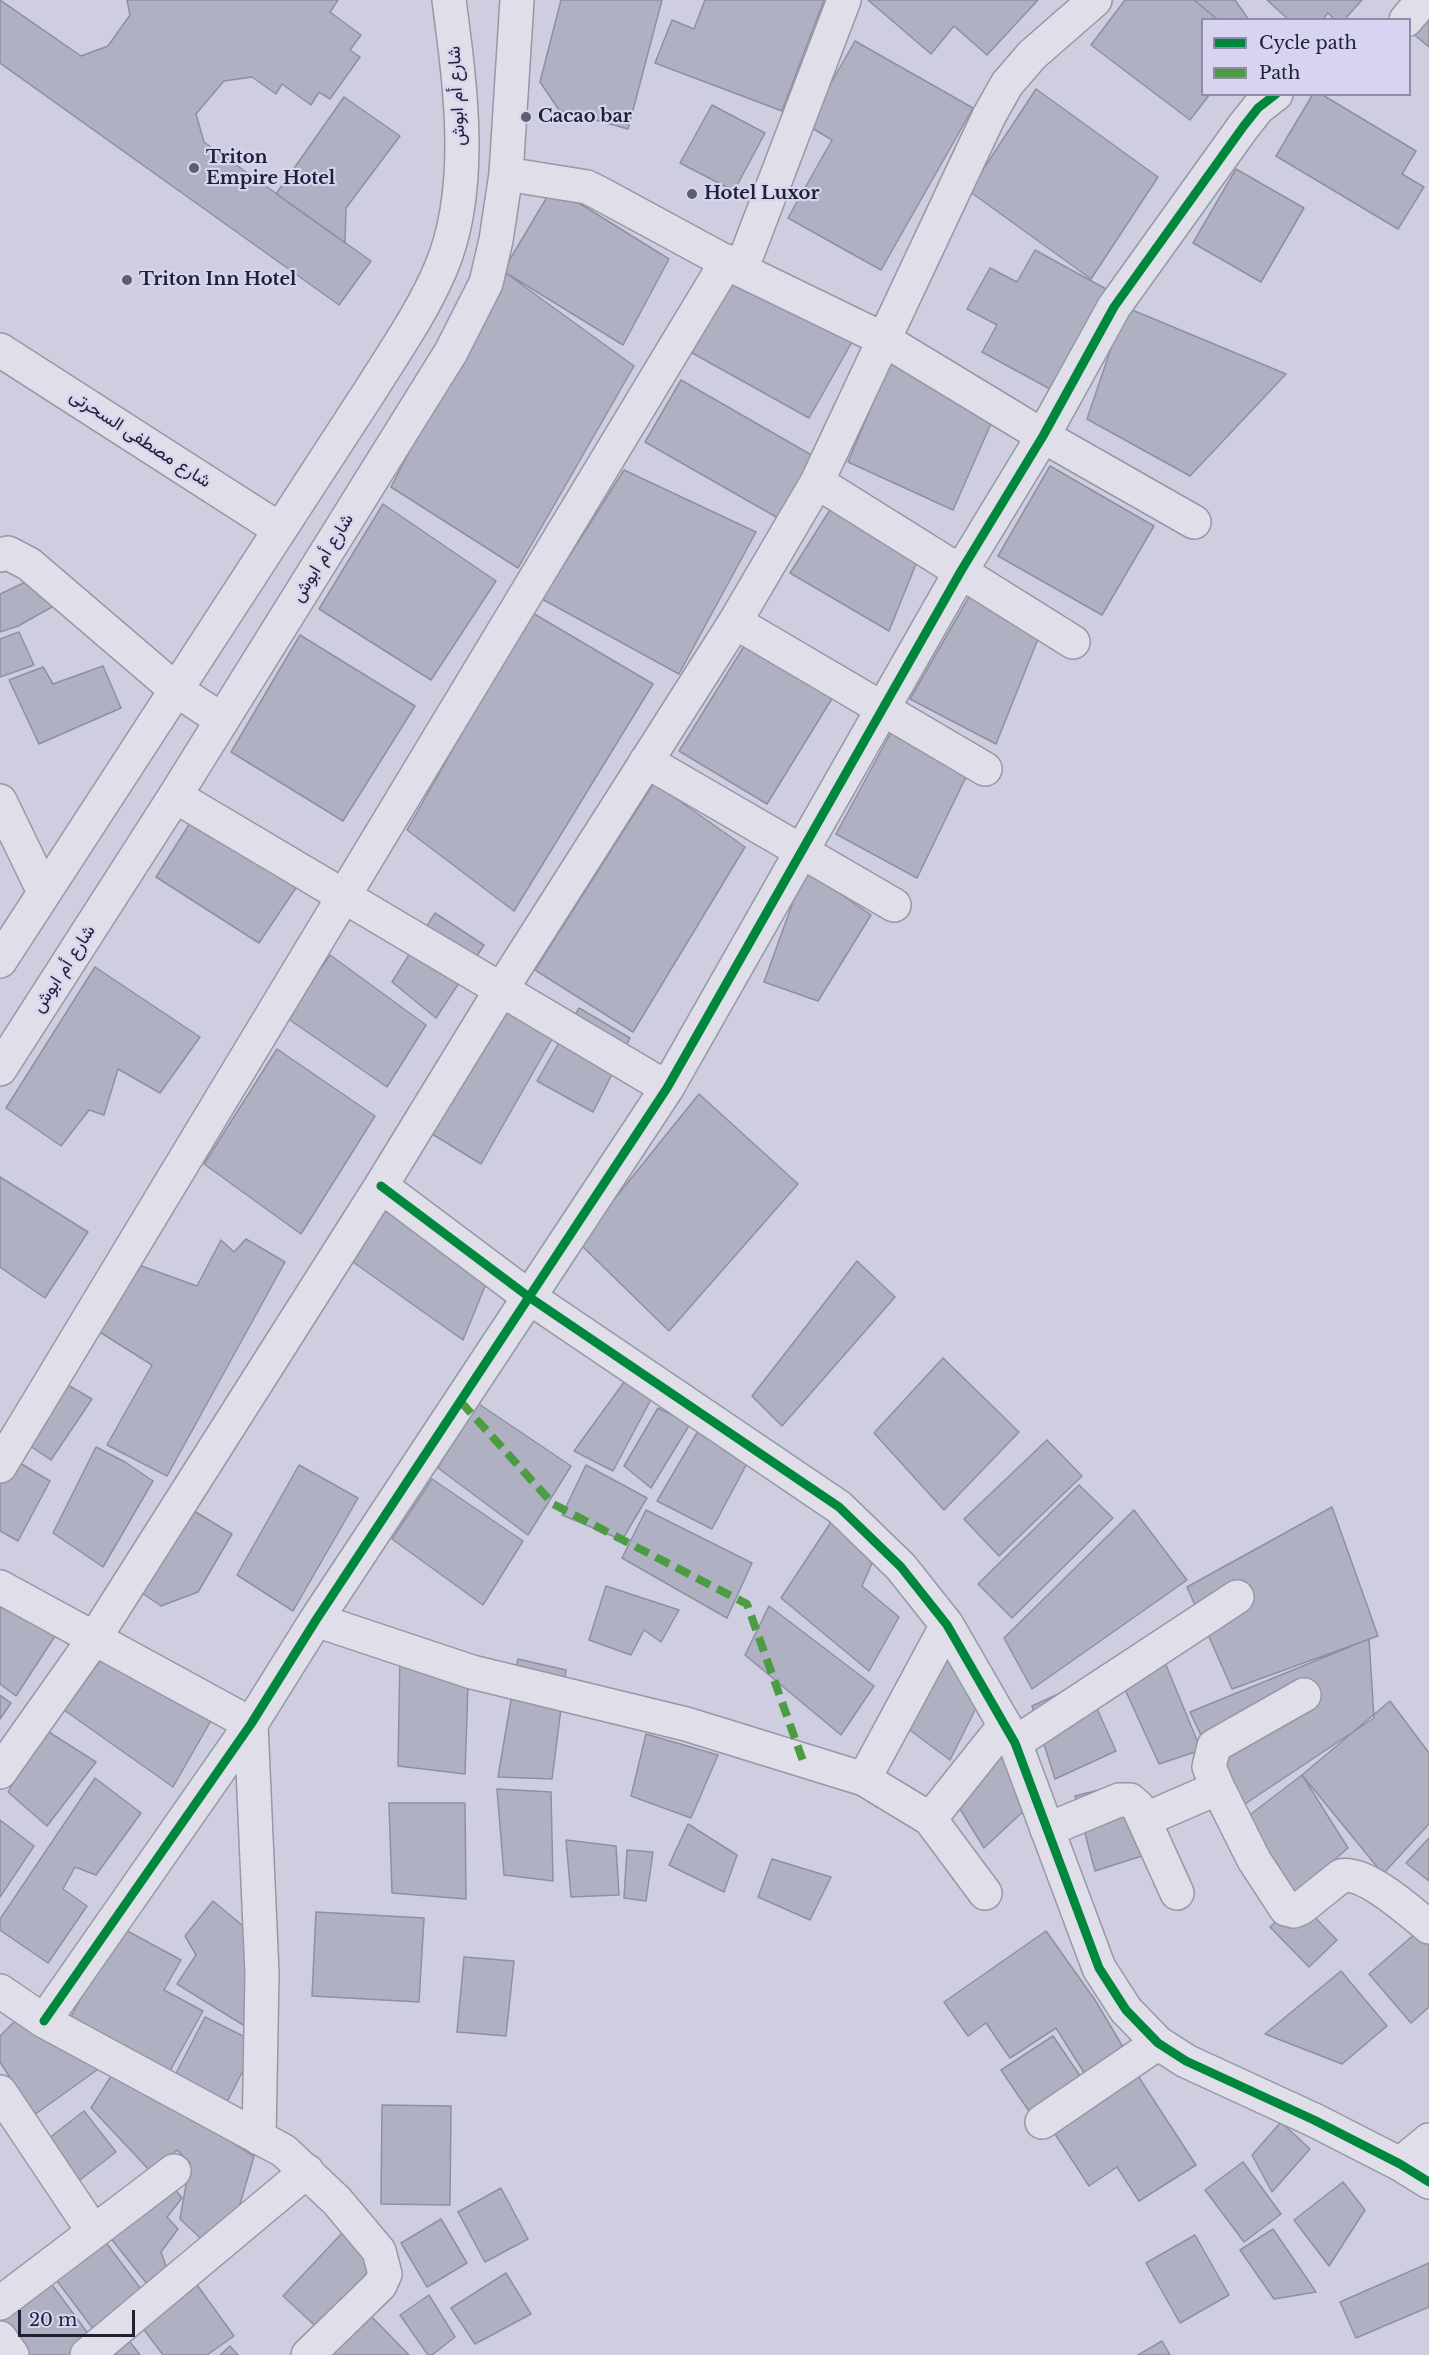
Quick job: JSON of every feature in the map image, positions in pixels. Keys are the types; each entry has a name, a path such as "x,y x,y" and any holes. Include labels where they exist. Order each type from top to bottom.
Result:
{"street":[{"name":"شارع أم ابوش","path":"0,961 422,308 442,266 454,231 459,196 459,73 449,0"},
{"name":"شارع أم ابوش","path":"0,1070 175,796 451,352 486,283 506,174 517,0"},
{"path":"0,1466 345,896 734,265 844,0"},
{"path":"0,1772 94,1639 735,622 817,482 989,116 1007,84 1032,55 1095,0"},
{"path":"1408,18 1423,0"},
{"path":"308,2355 380,2285 385,2274 379,2252 337,2201 284,2151 16,2010 251,1724 316,1620 668,1088 800,851 961,572 1043,436 1114,307 1243,127 1258,108 1273,96"},
{"path":"506,174 587,187 734,265 883,339 1043,436 1194,522"},
{"name":"شارع مصطفى السحرتى","path":"0,350 279,529"},
{"path":"817,482 1072,642"},
{"path":"0,555 8,553 29,564 175,689 222,720"},
{"path":"735,622 985,769"},
{"path":"646,761 894,905"},
{"path":"175,796 668,1088"},
{"path":"0,801 44,892"},
{"path":"381,1186 529,1297 839,1507 901,1567 947,1625 1010,1734 1099,1968 1126,2010 1158,2043 1194,2065 1276,2102 1400,2164 1429,2182"},
{"path":"0,1587 251,1724"},
{"path":"930,1819 1010,1734 1237,1597"},
{"path":"316,1620 472,1672 755,1743 864,1779 930,1819 985,1893"},
{"path":"864,1779 947,1625"},
{"path":"1305,1695 1214,1746 1209,1767 1254,1860 1286,1909 1294,1911 1301,1908 1341,1876 1349,1874 1358,1876 1402,1905 1429,1927"},
{"path":"251,1724 262,1973 259,2138"},
{"path":"1144,1820 1218,1788"},
{"path":"1047,1830 1119,1800 1130,1800 1138,1807 1178,1893"},
{"path":"1042,2122 1158,2043"},
{"path":"0,2091 93,2231"},
{"path":"1400,2164 1429,2140"},
{"path":"0,2303 174,2171"},
{"path":"87,2355 307,2171"},
{"path":"0,2338 12,2355"}],"building":[{"name":"Triton Empire Hotel","path":"0,0 81,56 108,46 130,15 127,0 338,0 330,12 361,35 350,50 360,57 330,99 319,92 311,105 282,84 276,94 252,77 224,81 196,114 204,142 371,261 339,305 0,63"},
{"path":"561,0 662,0 628,129 559,110 540,82"},
{"path":"705,0 824,0 782,111 655,63 672,20 694,29"},
{"path":"868,0 1038,0 987,55 954,26 931,54"},
{"path":"1125,0 1194,0 1216,18 1201,18 1201,96 1208,96 1190,120 1091,45"},
{"path":"1194,0 1235,0 1248,18 1216,18"},
{"path":"1267,0 1362,0 1346,18 1333,18 1328,13 1324,18 1287,18"},
{"path":"1429,12 1429,47 1412,33"},
{"path":"855,41 973,108 881,270 788,218 832,140 807,125"},
{"path":"1036,89 1158,177 1091,279 969,191"},
{"path":"1312,96 1324,96 1416,151 1402,174 1424,187 1398,229 1276,156"},
{"path":"344,97 400,136 346,208 345,243 276,194"},
{"path":"712,105 765,133 734,191 680,163"},
{"path":"1236,169 1304,208 1261,282 1193,243"},
{"path":"553,187 669,259 623,345 503,271"},
{"path":"1035,250 1106,289 1050,389 982,352 997,325 967,309 990,268 1017,282"},
{"path":"503,271 634,366 518,568 391,487"},
{"path":"727,273 852,342 809,418 685,349"},
{"path":"1125,307 1286,374 1190,476 1087,419"},
{"path":"892,358 993,419 953,510 848,462"},
{"path":"681,380 815,457 778,518 645,442"},
{"path":"1050,466 1154,526 1102,615 998,556"},
{"path":"624,470 756,532 679,674 542,599"},
{"path":"835,502 920,554 889,631 790,573"},
{"path":"383,504 496,581 431,680 319,609"},
{"path":"32,579 59,603 18,626 0,632 0,594"},
{"path":"969,597 1040,634 996,744 910,699"},
{"path":"531,612 653,684 514,911 407,830"},
{"path":"19,632 34,665 0,677 0,639"},
{"path":"300,635 415,706 343,821 231,752"},
{"path":"746,643 833,697 767,804 679,751"},
{"path":"103,666 121,708 39,744 9,680 43,667 53,684"},
{"path":"895,725 966,777 917,878 836,834"},
{"path":"654,783 745,847 633,1032 535,970"},
{"path":"207,796 314,861 259,943 156,877"},
{"path":"805,869 871,915 818,1001 764,982"},
{"path":"435,913 484,945 436,1018 392,982"},
{"path":"330,955 426,1025 387,1087 287,1018"},
{"path":"95,967 200,1037 160,1093 118,1069 104,1115 89,1110 61,1146 6,1108"},
{"path":"513,982 568,1011 481,1164 424,1129"},
{"path":"579,1008 630,1038 593,1112 537,1081"},
{"path":"277,1049 375,1116 301,1234 204,1164"},
{"path":"699,1094 798,1184 669,1331 579,1243"},
{"path":"0,1177 88,1232 45,1298 0,1267"},
{"path":"389,1202 490,1274 463,1340 353,1262"},
{"path":"246,1239 285,1262 167,1476 107,1445 152,1365 98,1331 136,1264 197,1286 221,1240 234,1252"},
{"path":"857,1261 895,1297 782,1426 752,1396"},
{"path":"943,1358 1019,1432 944,1510 874,1433"},
{"path":"630,1374 656,1390 613,1471 574,1451"},
{"path":"61,1381 92,1399 51,1460 24,1442"},
{"path":"476,1402 571,1466 528,1535 438,1468"},
{"path":"658,1408 690,1424 651,1488 624,1466"},
{"path":"701,1426 751,1456 712,1529 657,1501"},
{"path":"1047,1440 1082,1476 999,1556 964,1519"},
{"path":"96,1447 125,1462 153,1481 103,1567 53,1533"},
{"path":"15,1460 50,1481 18,1541 0,1531 0,1484"},
{"path":"299,1465 358,1498 293,1611 237,1575"},
{"path":"586,1465 647,1498 622,1540 562,1515"},
{"path":"432,1479 523,1541 483,1605 392,1539"},
{"path":"1079,1485 1113,1518 1012,1618 978,1584"},
{"path":"1332,1507 1378,1636 1232,1689 1187,1587"},
{"path":"189,1508 232,1534 198,1592 161,1606 142,1593"},
{"path":"646,1510 752,1563 727,1618 622,1558"},
{"path":"1134,1510 1187,1580 1032,1689 1004,1638"},
{"path":"837,1513 876,1554 862,1586 899,1617 869,1671 781,1598"},
{"path":"606,1586 679,1610 661,1642 644,1630 631,1655 589,1640"},
{"path":"0,1604 57,1633 16,1696 0,1684"},
{"path":"769,1606 874,1686 841,1735 745,1655"},
{"path":"1369,1639 1374,1718 1236,1810 1190,1712"},
{"path":"945,1641 979,1702 950,1760 903,1725"},
{"path":"1159,1648 1201,1750 1159,1764 1112,1661"},
{"path":"400,1653 469,1655 465,1774 398,1766"},
{"path":"102,1658 213,1717 173,1787 64,1710"},
{"path":"518,1659 566,1670 552,1779 498,1777"},
{"path":"1085,1682 1116,1751 1055,1779 1032,1706"},
{"path":"0,1695 11,1703 0,1719"},
{"path":"1390,1701 1429,1753 1429,1824 1383,1874 1302,1775"},
{"path":"44,1729 96,1762 47,1826 8,1792"},
{"path":"646,1734 718,1755 691,1818 631,1796"},
{"path":"1007,1751 1029,1806 984,1848 955,1801"},
{"path":"1302,1775 1348,1848 1291,1897 1247,1817"},
{"path":"95,1778 141,1813 96,1875 75,1867 63,1889 87,1906 48,1963 0,1930 0,1919"},
{"path":"1127,1783 1145,1855 1095,1871 1075,1796"},
{"path":"497,1789 551,1792 553,1881 504,1875"},
{"path":"389,1803 465,1803 466,1899 392,1893"},
{"path":"0,1820 34,1846 0,1897"},
{"path":"688,1824 737,1855 724,1892 669,1865"},
{"path":"1429,1838 1429,1881 1406,1863"},
{"path":"566,1840 616,1846 619,1895 571,1897"},
{"path":"627,1850 653,1852 646,1901 624,1898"},
{"path":"772,1859 831,1877 810,1920 758,1897"},
{"path":"1298,1900 1337,1940 1309,1967 1270,1927"},
{"path":"213,1901 254,1935 256,2033 177,1984 196,1955 185,1936"},
{"path":"316,1912 424,1918 419,2002 312,1996"},
{"path":"1425,1925 1429,1929 1429,2007 1411,2023 1369,1974"},
{"path":"120,1927 181,1960 164,1990 203,2011 166,2078 67,2024"},
{"path":"1046,1931 1095,2000 1129,2057 1090,2082 1056,2028 1010,2058 986,2023 968,2036 944,2002"},
{"path":"464,1957 514,1961 506,2036 457,2032"},
{"path":"1341,1971 1387,2026 1342,2064 1265,2034"},
{"path":"22,2014 104,2065 34,2115 0,2062 0,2036"},
{"path":"205,2017 257,2043 223,2110 171,2083"},
{"path":"1053,2036 1087,2086 1035,2120 1001,2070"},
{"path":"115,2070 254,2156 234,2225 212,2249 180,2219 190,2163 177,2150 152,2173 91,2108"},
{"path":"1138,2076 1196,2165 1139,2201 1117,2167 1089,2186 1053,2131"},
{"path":"382,2105 451,2106 450,2205 381,2204"},
{"path":"84,2111 116,2152 76,2183 44,2142"},
{"path":"1281,2122 1310,2149 1272,2192 1252,2155"},
{"path":"1243,2162 1281,2214 1244,2242 1205,2190"},
{"path":"1343,2182 1365,2210 1329,2266 1294,2220"},
{"path":"170,2183 182,2198 167,2217 178,2229 161,2252 167,2269 148,2285 105,2231"},
{"path":"501,2188 528,2239 485,2262 458,2212"},
{"path":"441,2219 467,2263 427,2287 401,2243"},
{"path":"1273,2229 1316,2292 1274,2299 1240,2250"},
{"path":"344,2231 384,2268 324,2334 283,2296"},
{"path":"98,2232 147,2297 97,2334 48,2269"},
{"path":"1195,2235 1229,2295 1180,2323 1146,2263"},
{"path":"1429,2263 1429,2307 1356,2338 1340,2302"},
{"path":"506,2273 531,2314 475,2344 451,2308"},
{"path":"47,2278 92,2339 71,2355 20,2355 0,2329 0,2313"},
{"path":"192,2278 234,2336 207,2355 163,2355 136,2319"},
{"path":"429,2295 455,2337 432,2355 428,2355 400,2315"},
{"path":"368,2313 409,2355 326,2355"},
{"path":"124,2334 140,2355 95,2355"},
{"path":"1162,2341 1170,2355 1138,2355"},
{"path":"230,2346 238,2355 220,2355"}],"marked path":[{"path":"461,1402 553,1504 747,1604 803,1761"}],"cycle path":[{"path":"44,2021 251,1724 316,1620 667,1088 961,571 1043,436 1114,307 1243,127 1258,108 1273,96"},
{"path":"381,1186 529,1297 839,1507 901,1567 947,1625 1015,1743 1099,1968 1126,2010 1158,2043 1186,2061 1314,2120 1400,2164 1429,2182"}],"place":[{"name":"Cacao bar","path":"526,117"},
{"name":"Triton Empire Hotel","path":"194,168"},
{"name":"Hotel Luxor","path":"692,194"},
{"name":"Triton Inn Hotel","path":"127,280"}]}
